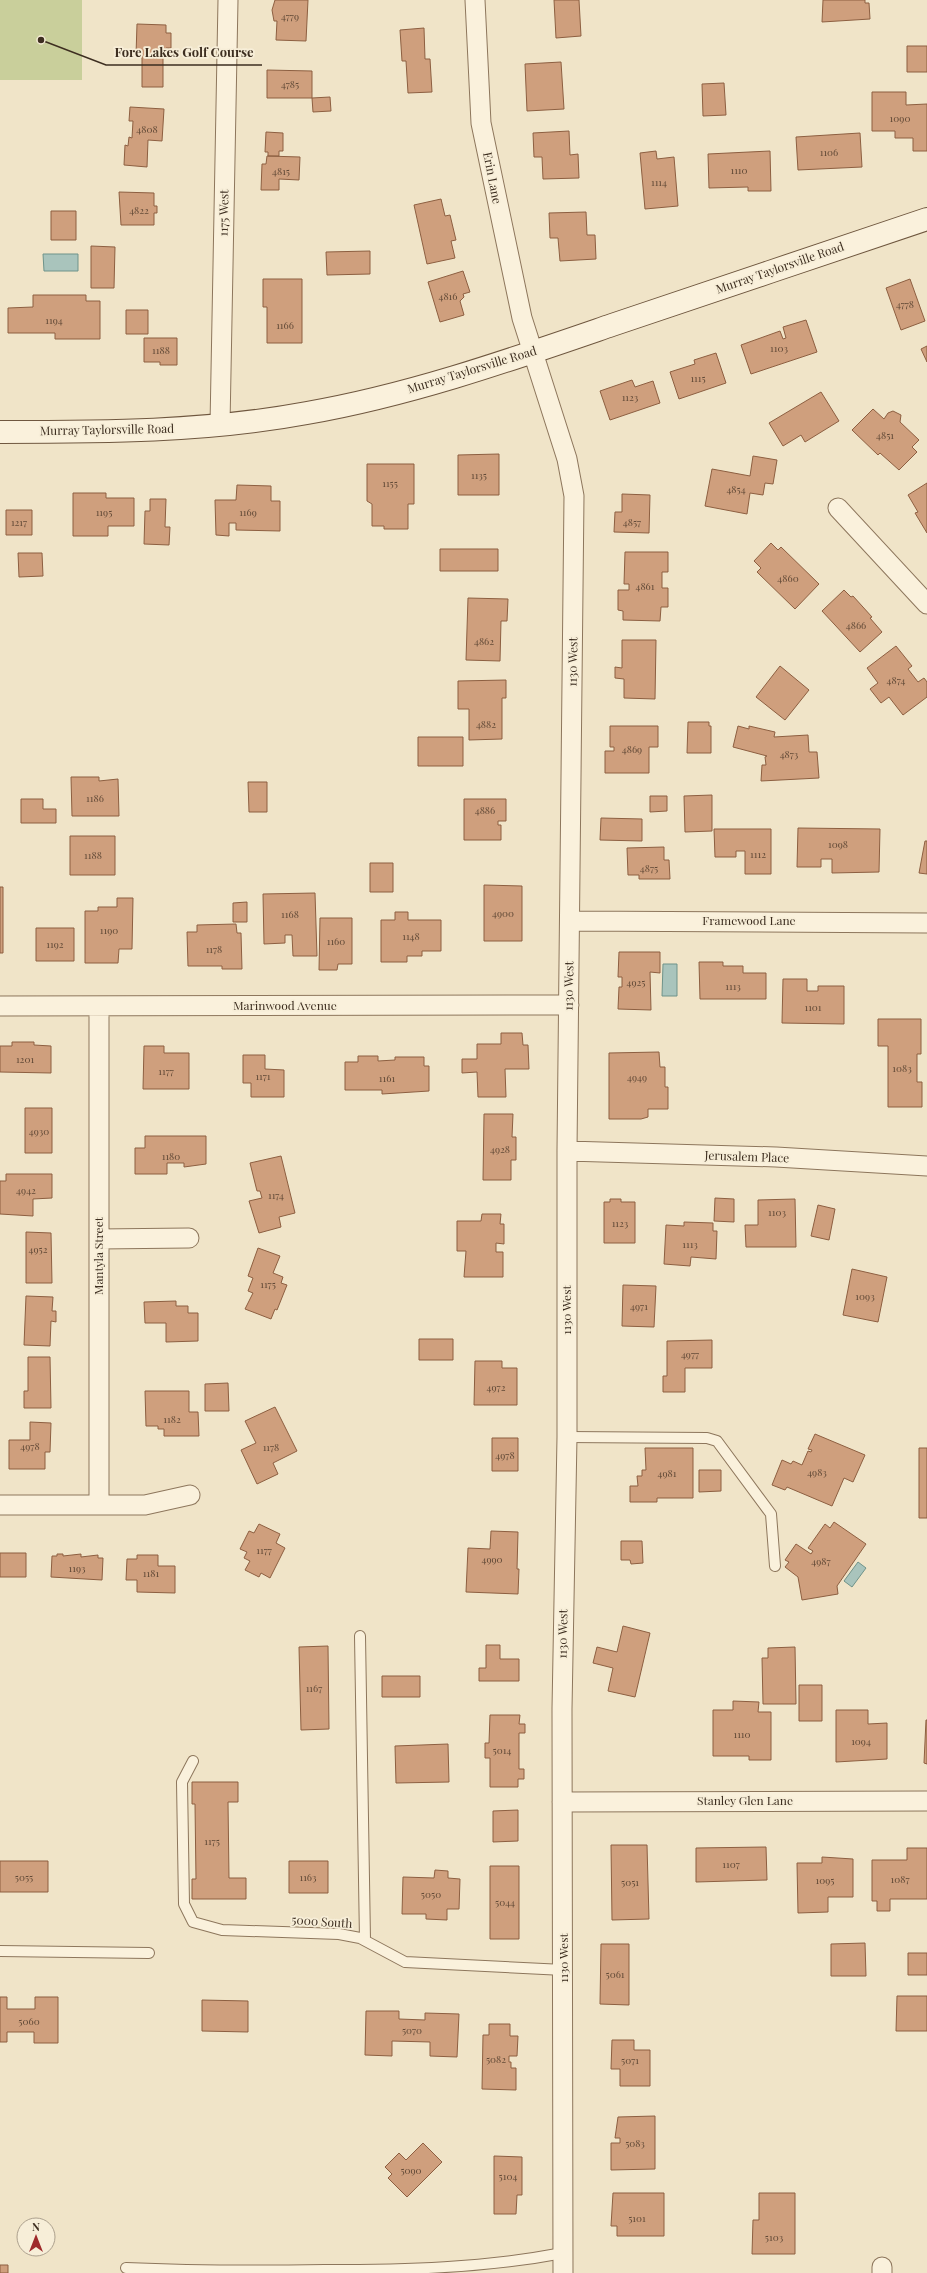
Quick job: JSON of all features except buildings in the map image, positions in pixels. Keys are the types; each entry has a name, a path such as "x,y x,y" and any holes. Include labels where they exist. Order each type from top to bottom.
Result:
{"street":[{"name":"1175 West","path":"220,426 228,0"},
{"name":"Erin Lane","path":"474,0 481,123 508,253 532,352"},
{"name":"Murray Taylorsville Road","path":"0,432 136,432 220,426 307,413 392,394 532,352 927,219"},
{"name":"1130 West","path":"532,352 566,459 574,496 569,1005 567,1437 562,1802 564,1970 563,2273"},
{"path":"838,508 927,604"},
{"name":"Framewood Lane","path":"570,921 927,923"},
{"name":"Marinwood Avenue","path":"0,1006 569,1005"},
{"name":"Mantyla Street","path":"99,1006 99,1505"},
{"name":"Jerusalem Place","path":"568,1151 776,1157 927,1166"},
{"path":"99,1239 189,1238"},
{"path":"0,1505 155,1504 190,1494"},
{"name":"Stanley Glen Lane","path":"562,1802 927,1801"}],"lane":[{"path":"567,1437 707,1438 717,1441 771,1514 775,1566"},
{"path":"360,1636 365,1940"},
{"name":"5000 South","path":"193,1761 182,1782 184,1904 193,1922 222,1930 339,1934 365,1940 405,1962 564,1970"},
{"path":"0,1951 149,1953"},
{"path":"126,2268 201,2271 384,2270 476,2266 522,2261 563,2253"}],"green space":[{"path":"0,0 82,0 82,80 0,80"}],"water":[{"path":"43,254 78,254 78,271 44,271"},
{"path":"663,964 677,964 677,996 662,996"},
{"path":"858,1562 866,1568 852,1587 844,1581"}],"place":[{"name":"Fore Lakes Golf Course","path":"41,40"}]}
